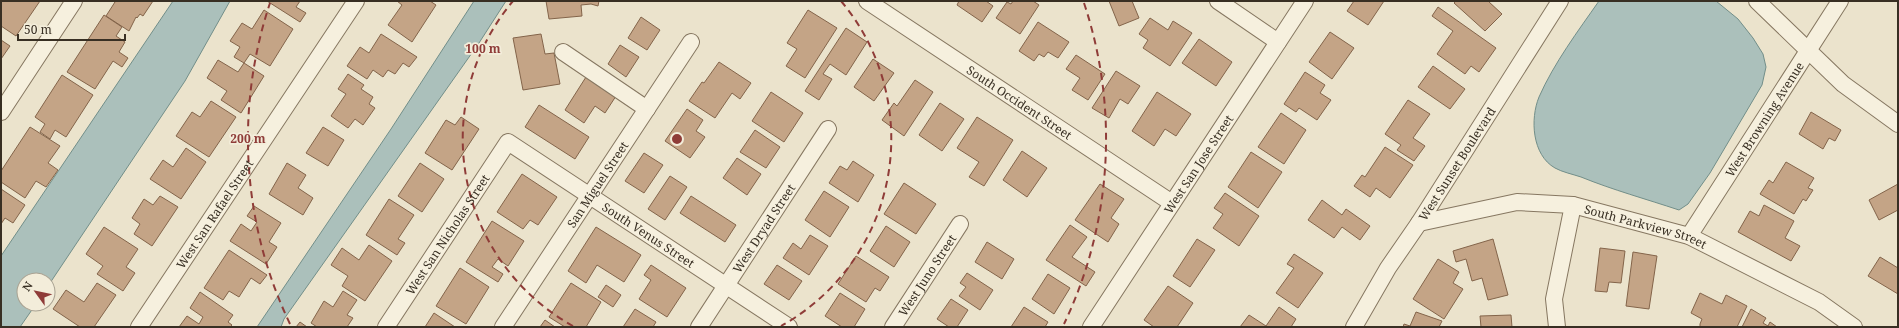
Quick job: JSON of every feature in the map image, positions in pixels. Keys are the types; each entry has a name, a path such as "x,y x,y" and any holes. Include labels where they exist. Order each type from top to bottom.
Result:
{"street":[{"path":"1,112 74,1"},
{"name":"West San Rafael Street","path":"139,327 356,1"},
{"name":"South Occident Street","path":"867,1 1172,203"},
{"path":"1218,1 1278,42"},
{"name":"West San Jose Street","path":"1091,327 1305,1"},
{"name":"West Sunset Boulevard","path":"1354,327 1388,268 1419,223 1560,1"},
{"path":"1757,1 1843,84 1898,124"},
{"name":"West Browning Avenue","path":"1689,236 1840,1"},
{"name":"San Miguel Street","path":"503,327 691,42"},
{"path":"563,52 647,109"},
{"name":"West Dryad Street","path":"699,327 828,129"},
{"name":"South Venus Street","path":"508,142 789,327"},
{"name":"West San Nicholas Street","path":"386,327 508,142"},
{"name":"South Parkview Street","path":"1419,223 1517,202 1573,205 1689,236 1819,302 1854,327"},
{"path":"1557,327 1554,299 1573,205"},
{"name":"West Juno Street","path":"893,327 960,224"}],"water":[{"path":"173,1 230,1 185,81 56,274 56,272 16,272 16,312 30,312 20,327 1,327 1,256"},
{"path":"474,1 506,1 479,43 284,319 281,327 257,327 391,129"},
{"path":"1599,1 1716,1 1738,19 1763,54 1766,67 1762,85 1710,173 1688,204 1679,210 1555,168 1547,162 1537,146 1534,116 1539,97 1559,60"}],"building":[{"path":"1,1 40,1 16,36 1,26"},
{"path":"113,1 153,1 143,16 140,14 137,18 136,17 129,31 106,16 115,2"},
{"path":"267,1 300,1 296,7 306,13 300,22"},
{"path":"397,1 430,1 436,5 412,42 388,25 402,5"},
{"path":"546,1 599,1 598,6 591,4 581,5 582,16 549,19"},
{"path":"959,1 986,1 993,6 982,22 957,5"},
{"path":"1013,1 1033,1 1039,5 1020,34 996,18 1007,2 1011,4"},
{"path":"1109,1 1132,1 1139,18 1119,26"},
{"path":"1354,1 1384,1 1368,25 1347,11"},
{"path":"1456,1 1488,1 1502,14 1485,31 1454,3"},
{"path":"1438,7 1496,48 1479,72 1471,66 1465,74 1437,54 1453,31 1432,16"},
{"path":"264,10 293,29 270,66 250,54 244,63 234,57 240,47 230,41 242,23 252,29"},
{"path":"808,10 837,28 805,78 786,66 797,49 787,43"},
{"path":"104,15 122,27 116,36 125,42 119,52 128,58 122,67 113,61 95,89 67,72"},
{"path":"641,17 660,30 647,50 628,38"},
{"path":"1150,18 1168,30 1173,21 1192,33 1170,66 1143,48 1148,40 1139,34"},
{"path":"1038,22 1069,42 1058,58 1048,52 1044,57 1039,54 1034,61 1019,51"},
{"path":"846,28 867,42 846,75 830,64 823,74 832,79 819,100 805,91"},
{"path":"1330,32 1354,48 1332,79 1309,62"},
{"path":"381,34 417,57 409,67 403,63 395,74 388,70 383,77 373,70 367,79 347,66 360,47 369,53"},
{"path":"541,34 545,54 554,53 560,84 523,90 513,38"},
{"path":"1199,39 1232,62 1216,86 1182,63"},
{"path":"1,40 10,46 1,59"},
{"path":"620,45 639,57 626,77 608,64"},
{"path":"1076,55 1105,74 1088,100 1072,90 1080,78 1066,69"},
{"path":"873,59 894,73 874,101 854,87"},
{"path":"218,60 238,72 244,63 264,76 241,113 221,100 227,91 207,78"},
{"path":"719,62 751,83 740,99 732,93 715,118 689,101 702,82 704,83"},
{"path":"1433,66 1465,89 1450,109 1418,87"},
{"path":"1116,71 1140,86 1128,104 1120,99 1109,118 1092,108"},
{"path":"1305,72 1325,85 1320,93 1331,100 1317,120 1299,108 1296,112 1284,104"},
{"path":"348,74 364,85 361,89 373,97 369,104 375,108 363,125 355,119 348,128 331,116 346,94 338,89"},
{"path":"62,75 93,95 66,137 55,130 50,139 40,132 45,124 35,117"},
{"path":"586,77 616,96 605,113 595,106 584,123 565,110"},
{"path":"915,80 933,92 904,136 882,120 894,103 897,106"},
{"path":"771,92 803,113 784,142 752,121"},
{"path":"1157,92 1191,114 1176,136 1165,129 1154,146 1132,131"},
{"path":"1408,100 1430,114 1413,138 1425,146 1414,161 1397,150 1401,145 1385,134"},
{"path":"211,101 236,117 209,157 176,136 192,112 200,117"},
{"path":"940,103 964,119 942,151 919,135"},
{"path":"539,105 589,137 575,159 525,127"},
{"path":"687,109 703,120 696,131 705,137 690,158 665,141"},
{"path":"1811,112 1841,130 1835,141 1829,138 1823,149 1799,134"},
{"path":"1281,113 1306,130 1284,164 1258,147"},
{"path":"461,117 479,129 452,170 425,153 446,120 455,125"},
{"path":"977,117 1013,140 984,186 969,177 979,162 957,148"},
{"path":"30,127 60,146 48,163 58,170 46,187 36,181 25,198 1,182 1,171"},
{"path":"323,127 344,140 328,166 306,153"},
{"path":"755,130 780,147 766,168 740,152"},
{"path":"1385,147 1413,165 1390,198 1376,188 1370,197 1354,186 1362,175 1365,177"},
{"path":"186,148 206,162 181,199 150,179 163,160 173,167"},
{"path":"1022,151 1047,168 1027,197 1003,180"},
{"path":"1251,152 1282,172 1258,208 1228,187"},
{"path":"644,153 663,165 644,193 625,181"},
{"path":"737,158 761,174 747,195 723,178"},
{"path":"853,161 874,175 858,202 829,183 840,166 847,170"},
{"path":"1786,162 1814,178 1808,188 1813,190 1806,201 1803,199 1794,214 1760,194 1769,180 1773,183"},
{"path":"287,163 306,175 298,188 313,198 303,215 269,194"},
{"path":"420,163 444,179 422,212 398,196"},
{"path":"522,174 557,197 538,225 530,220 523,229 497,212"},
{"path":"670,176 687,187 665,220 648,209"},
{"path":"904,183 936,204 916,234 884,214"},
{"path":"1100,184 1124,199 1111,218 1119,224 1108,242 1075,220"},
{"path":"1898,184 1898,210 1879,220 1869,200"},
{"path":"1,189 25,205 13,223 5,218 1,224"},
{"path":"824,191 849,207 830,237 805,220"},
{"path":"1225,193 1259,216 1239,246 1213,228 1223,214 1214,208"},
{"path":"160,196 178,207 152,246 134,234 140,224 132,218 144,199 153,205"},
{"path":"691,196 736,225 725,242 680,213"},
{"path":"389,199 414,215 398,239 405,243 397,255 366,235"},
{"path":"1322,200 1342,215 1346,209 1370,226 1360,240 1342,227 1334,238 1308,220"},
{"path":"1764,205 1794,221 1785,238 1800,246 1791,261 1738,232 1750,211 1759,216"},
{"path":"254,206 281,223 269,242 277,247 266,264 230,241 241,224 251,231 257,222 247,216"},
{"path":"492,221 524,241 508,266 498,259 492,267 503,274 498,282 466,262"},
{"path":"1070,225 1087,237 1072,257 1095,272 1086,286 1046,260"},
{"path":"886,226 910,242 894,267 870,251"},
{"path":"104,227 138,249 126,267 135,273 123,291 97,274 103,266 86,254"},
{"path":"596,227 641,255 624,282 597,265 586,283 568,271"},
{"path":"810,235 828,246 809,275 783,258 793,243 801,249"},
{"path":"1197,239 1215,250 1190,287 1173,276"},
{"path":"1493,239 1508,295 1488,300 1482,278 1472,281 1466,259 1456,262 1453,251"},
{"path":"987,242 1014,259 1002,279 975,262"},
{"path":"369,245 392,261 365,301 342,286 348,276 331,265 342,248 359,260"},
{"path":"1600,248 1625,251 1621,283 1609,282 1607,292 1595,291"},
{"path":"229,250 267,275 260,284 251,278 239,297 229,291 223,300 204,288"},
{"path":"1633,252 1657,256 1649,309 1626,306"},
{"path":"1294,254 1323,273 1298,308 1276,293 1294,268 1287,264"},
{"path":"856,256 889,277 880,291 875,288 866,302 838,284"},
{"path":"1880,257 1898,268 1898,294 1868,276"},
{"path":"1438,259 1459,272 1453,283 1463,289 1444,319 1413,299"},
{"path":"651,265 686,288 667,317 639,299 651,280 644,275"},
{"path":"777,265 802,281 789,300 764,284"},
{"path":"460,268 489,287 466,324 436,306"},
{"path":"967,273 993,290 980,310 959,296 966,287 960,283"},
{"path":"1048,274 1070,288 1054,314 1032,299"},
{"path":"97,283 116,295 94,327 80,327 56,311 56,305 66,290 84,302"},
{"path":"571,283 601,302 586,327 565,327 549,317"},
{"path":"606,285 621,295 613,307 598,297"},
{"path":"1168,286 1193,303 1177,327 1154,327 1144,320"},
{"path":"343,291 357,300 347,315 353,318 347,327 317,327 311,323 324,301 333,307"},
{"path":"200,292 233,315 228,322 232,325 230,327 179,327 187,316 199,324 203,317 190,308"},
{"path":"840,293 865,309 854,327 842,327 825,316"},
{"path":"1700,293 1722,304 1726,295 1747,306 1737,327 1700,327 1702,319 1691,313"},
{"path":"951,299 968,310 957,327 949,327 937,319"},
{"path":"1024,307 1048,322 1045,327 1011,327"},
{"path":"1279,307 1296,319 1291,327 1240,327 1249,315 1266,326"},
{"path":"635,309 656,322 653,327 623,327"},
{"path":"1751,309 1766,318 1763,323 1768,326 1770,322 1777,327 1742,327"},
{"path":"1416,312 1442,321 1439,327 1403,327 1404,324 1410,326"},
{"path":"434,313 455,327 425,327"},
{"path":"1511,315 1512,327 1481,327 1480,316"},
{"path":"545,320 555,327 540,327"},
{"path":"300,322 307,327 296,327"}]}
